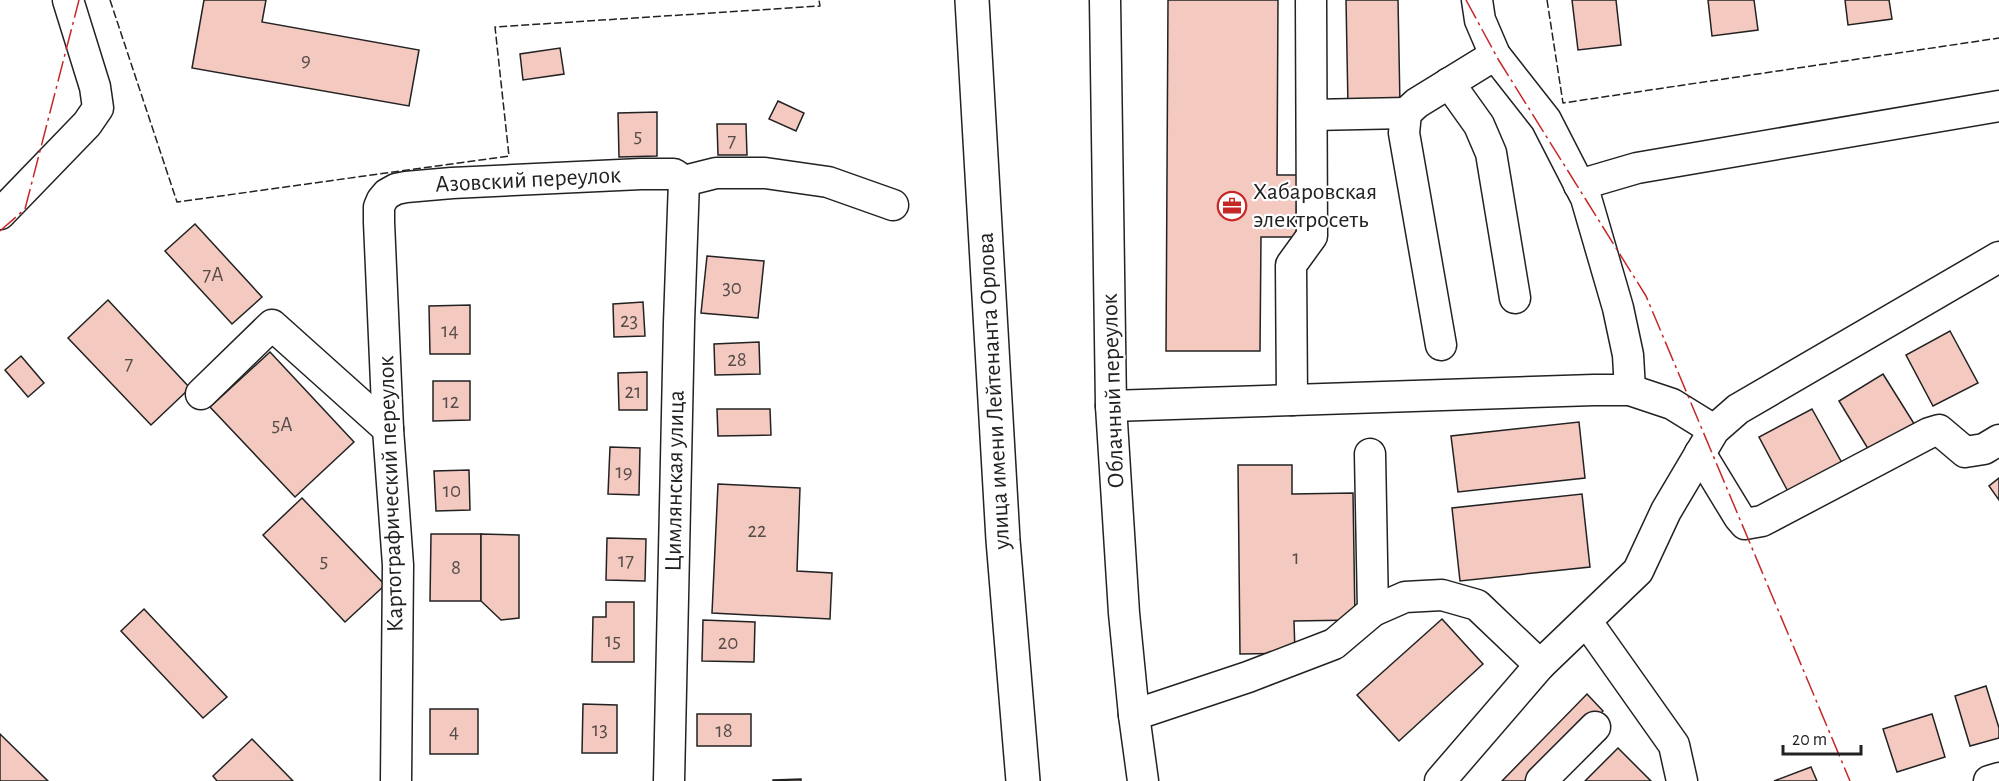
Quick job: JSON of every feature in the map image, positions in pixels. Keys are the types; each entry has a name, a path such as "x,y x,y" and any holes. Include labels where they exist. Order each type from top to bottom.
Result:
{"main road":[{"name":"улица имени Лейтенанта Орлова","path":"972,0 1003,540 1023,781"}],"street":[{"path":"0,214 87,124 98,108 95,87 68,0"},
{"name":"Облачный переулок","path":"1105,0 1111,406 1124,612 1143,781"},
{"path":"1292,400 1291,265 1312,237 1311,0"},
{"path":"1477,0 1480,20 1496,55 1546,120 1586,198 1618,308 1629,355 1630,390"},
{"path":"1441,345 1404,133 1406,114 1417,103 1496,55"},
{"path":"1449,83 1479,125 1491,153 1515,298"},
{"path":"1579,185 1637,168 1999,106"},
{"path":"1312,115 1406,114"},
{"path":"684,181 716,173 765,173 828,182 893,205"},
{"name":"Азовский переулок","path":"379,207 387,194 396,189 452,183 641,174 674,174 684,181"},
{"name":"Цимлянская улица","path":"669,781 684,181"},
{"name":"Картографический переулок","path":"379,207 388,429 398,565 396,781"},
{"path":"1440,781 1540,665 1638,571 1666,511 1707,441 1738,408 1999,257"},
{"path":"201,394 272,325 388,429"},
{"path":"1111,406 1630,390 1672,404 1707,441 1738,517 1745,524 1762,521 1929,433 1939,430 1965,452 1984,449 1999,440"},
{"path":"1370,454 1374,611"},
{"path":"1134,715 1248,677 1334,644 1374,611 1405,597 1442,595 1477,605 1540,665"},
{"path":"1587,622 1674,745 1682,781"},
{"path":"1541,781 1595,727"},
{"path":"1989,781 1999,778"}],"building":[{"path":"204,0 266,0 262,22 419,50 409,106 192,68"},
{"name":"Хабаровская электросеть","path":"1168,0 1278,0 1277,175 1297,175 1296,237 1261,237 1260,351 1166,351"},
{"path":"1346,0 1398,0 1400,105 1348,106"},
{"path":"1572,0 1616,0 1621,45 1578,50"},
{"path":"1708,0 1754,0 1758,30 1712,36"},
{"path":"1845,0 1889,0 1892,19 1848,25"},
{"path":"560,48 564,74 523,80 520,54"},
{"path":"778,101 804,113 796,131 769,119"},
{"path":"657,112 657,156 619,157 618,113"},
{"path":"717,124 746,124 747,155 718,155"},
{"path":"195,224 262,297 232,324 165,251"},
{"path":"707,256 764,261 758,318 701,313"},
{"path":"108,300 190,388 151,425 68,338"},
{"path":"643,302 645,336 614,337 613,304"},
{"path":"470,305 470,354 430,354 429,306"},
{"path":"1950,331 1978,383 1933,406 1906,355"},
{"path":"759,342 760,374 715,375 714,344"},
{"path":"270,352 354,442 295,497 210,407"},
{"path":"21,356 44,383 28,397 5,370"},
{"path":"647,372 647,410 619,410 618,373"},
{"path":"1883,374 1918,430 1873,457 1839,401"},
{"path":"433,381 470,381 470,420 433,421"},
{"path":"717,409 770,409 771,435 718,436"},
{"path":"1812,409 1847,472 1793,501 1759,437"},
{"path":"1579,422 1585,478 1458,492 1451,436"},
{"path":"610,447 640,448 639,495 608,494"},
{"path":"1238,465 1292,465 1292,494 1353,493 1355,620 1294,621 1295,653 1240,654"},
{"path":"469,470 470,510 436,511 434,471"},
{"path":"1999,478 1999,500 1989,486"},
{"path":"718,484 800,488 797,571 832,573 830,619 712,613"},
{"path":"1582,494 1590,567 1460,581 1452,508"},
{"path":"302,498 385,585 345,622 263,535"},
{"path":"431,534 481,534 481,601 430,601"},
{"path":"481,534 519,535 519,618 501,620 481,601"},
{"path":"607,538 646,539 645,581 606,580"},
{"path":"606,602 634,602 634,662 592,662 593,617 606,617"},
{"path":"144,609 227,697 203,718 121,631"},
{"path":"1442,619 1483,664 1399,741 1357,695"},
{"path":"703,620 755,622 754,662 702,661"},
{"path":"1986,686 1999,728 1999,738 1970,746 1955,696"},
{"path":"1587,694 1603,711 1535,781 1502,781"},
{"path":"583,704 617,705 617,753 582,753"},
{"path":"430,709 478,709 478,754 430,754"},
{"path":"697,714 751,714 751,746 697,746"},
{"path":"1932,714 1945,757 1897,772 1883,729"},
{"path":"0,734 48,781 0,781"},
{"path":"252,739 293,781 217,781 213,776"},
{"path":"1618,748 1651,781 1585,781"},
{"path":"1811,767 1817,781 1774,781"},
{"path":"801,779 801,781 773,781 773,780"}],"fence":[{"path":"110,0 177,202 509,156 495,27 820,6 819,0"},
{"path":"1547,0 1563,103 1999,38"}],"power":[{"path":"0,231 25,209 79,0"},
{"path":"1466,0 1498,59 1646,296 1850,781"}],"place":[{"name":"Хабаровская электросеть","path":"1232,206"}]}
